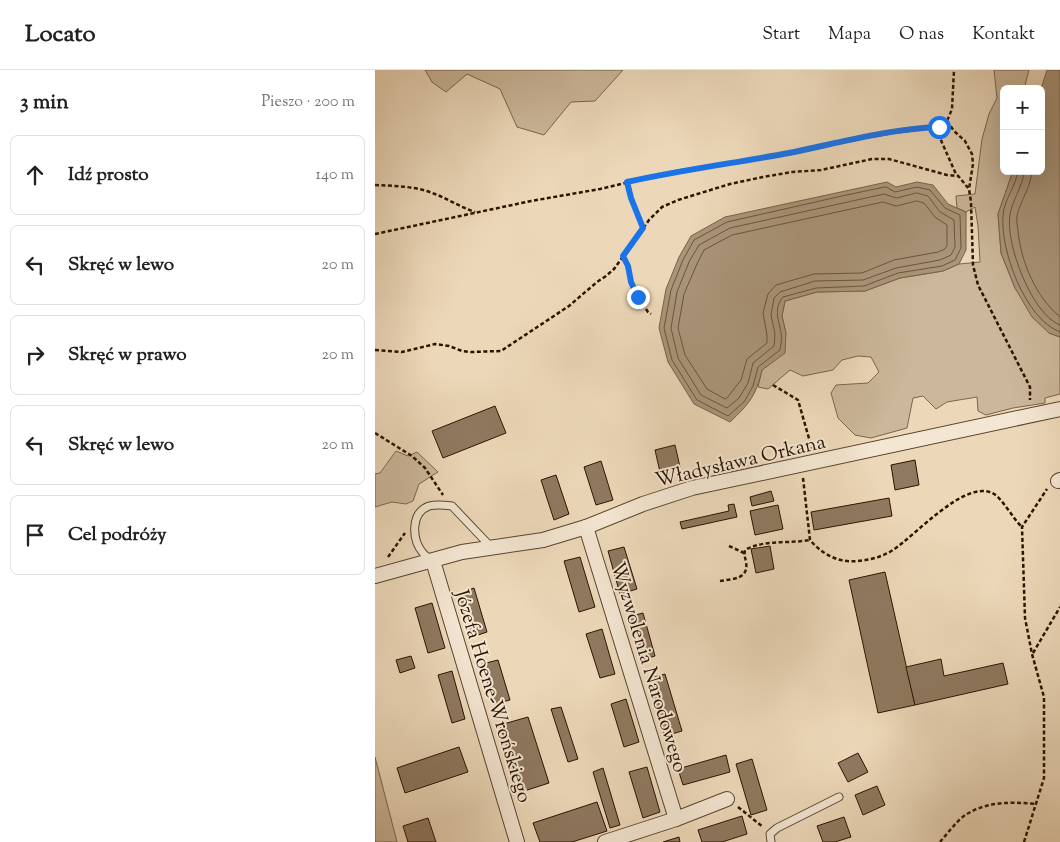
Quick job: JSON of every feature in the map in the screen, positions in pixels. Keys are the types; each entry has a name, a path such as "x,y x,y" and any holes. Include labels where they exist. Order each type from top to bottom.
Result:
{"street":[{"name":"Władysława Orkana","path":"377,576 462,552 543,540 586,527 643,504 692,488 1060,409"},
{"name":"Wyzwolenia Narodowego","path":"586,527 676,819"},
{"name":"Józefa Hoene-Wrońskiego","path":"433,561 517,842"},
{"path":"605,842 676,819 727,798"}],"lane":[{"path":"433,561 423,553 414,527 415,519 420,512 429,506 452,506 491,547"},
{"path":"770,838 777,828 839,797"}],"path":[{"path":"375,234 676,171 893,133 939,127 947,120 952,109 954,70"},
{"path":"947,120 953,131 965,141 972,154 973,164 969,189 973,265 978,285 1030,387 1031,414"},
{"path":"939,127 940,138 958,176 969,189"},
{"path":"375,350 402,352 435,344 449,346 462,351 501,352 569,306 614,269 643,228 662,207 678,200 730,184 792,172 821,170 872,159 889,159 947,175 958,176"},
{"path":"627,182 643,228"},
{"path":"375,185 402,186 427,191 476,213"},
{"path":"623,256 638,297 651,314"},
{"path":"773,384 798,400 809,464 810,540"},
{"path":"375,433 412,456 425,468 452,506"},
{"path":"1024,842 1044,778 1044,697 1032,654 1025,618 1021,527 1046,490 1059,480"},
{"path":"721,581 738,578 744,574 746,570 745,550 771,542 810,540 829,556 849,562 881,557 912,536 954,501 976,491 986,491 998,497 1021,527"},
{"path":"377,576 389,553 408,530 414,527"},
{"path":"729,546 744,553"},
{"path":"1032,654 1060,607"},
{"path":"727,798 747,814 770,838"},
{"path":"940,842 966,814 981,808 1011,802 1036,804"}],"shaded area":[{"path":"425,70 623,70 595,101 571,102 544,135 517,127 500,89 467,74 446,92 432,82"},
{"path":"994,70 1029,70 1025,85 1000,85 1000,175 1012,175 998,214 1001,253 1015,288 1049,333 1060,337 1060,394 1045,398 1045,403 986,415 978,411 977,397 947,402 936,409 923,396 913,398 907,428 871,438 855,435 838,418 831,393 836,385 868,383 879,372 871,357 858,356 842,360 833,370 803,376 790,370 768,389 758,387 762,370 786,334 782,316 785,301 817,292 865,291 900,278 943,271 959,264 980,262 975,207 966,212 957,208 956,196 975,194 982,139 989,114 997,98"},
{"path":"396,451 408,456 417,452 438,472 419,484 413,501 406,504 392,502 375,507 375,474 380,473"},
{"path":"375,757 397,842 375,842"}],"water":[{"path":"1047,70 1060,70 1060,337 1049,333 1032,317 1015,288 1001,253 998,214 1012,175 1045,175 1045,85 1042,85"},
{"path":"887,182 896,187 917,182 933,185 948,204 966,212 966,250 959,264 943,271 900,278 865,291 817,292 785,301 782,316 786,333 785,353 762,370 751,399 742,410 730,422 694,404 668,362 659,328 666,289 679,257 691,236 725,217"}],"building":[{"path":"495,406 506,433 443,458 432,431"},
{"path":"675,445 680,467 660,472 655,450"},
{"path":"915,460 919,485 895,490 891,465"},
{"path":"601,461 613,500 596,505 584,467"},
{"path":"556,475 569,514 554,520 541,480"},
{"path":"771,491 774,501 752,506 750,497"},
{"path":"889,498 892,516 814,530 811,512"},
{"path":"734,504 737,517 682,529 680,522 729,511 728,505"},
{"path":"778,505 783,529 755,535 750,511"},
{"path":"770,546 774,569 756,573 751,549"},
{"path":"624,547 637,589 620,594 608,551"},
{"path":"580,557 595,607 579,612 564,561"},
{"path":"885,572 915,705 878,713 849,580"},
{"path":"474,588 487,632 469,638 456,594"},
{"path":"432,603 445,648 428,653 415,608"},
{"path":"643,613 655,656 641,660 628,617"},
{"path":"602,629 615,674 600,678 586,634"},
{"path":"411,656 415,668 400,673 396,660"},
{"path":"941,659 944,676 1003,663 1008,684 915,705 906,667"},
{"path":"498,660 510,700 494,704 482,664"},
{"path":"452,671 465,719 452,723 438,675"},
{"path":"665,674 682,731 665,736 647,679"},
{"path":"626,699 639,742 624,747 611,704"},
{"path":"561,707 578,759 568,762 551,709"},
{"path":"528,717 549,783 521,792 500,725"},
{"path":"459,747 468,772 405,793 397,768"},
{"path":"858,753 868,772 848,782 838,763"},
{"path":"726,755 730,772 683,785 678,769"},
{"path":"752,759 767,810 751,815 736,764"},
{"path":"647,767 660,812 643,818 629,772"},
{"path":"603,768 620,825 610,828 593,772"},
{"path":"877,786 885,805 863,815 855,795"},
{"path":"597,802 607,831 572,842 540,842 533,823"},
{"path":"742,816 747,834 722,842 702,842 698,830"},
{"path":"844,817 851,837 835,842 823,842 817,826"},
{"path":"428,818 436,842 408,842 403,826"},
{"path":"679,837 680,842 663,842"}],"route":[{"path":"638,297 623,256 643,228 627,182 676,171 893,133 939,127"}]}
